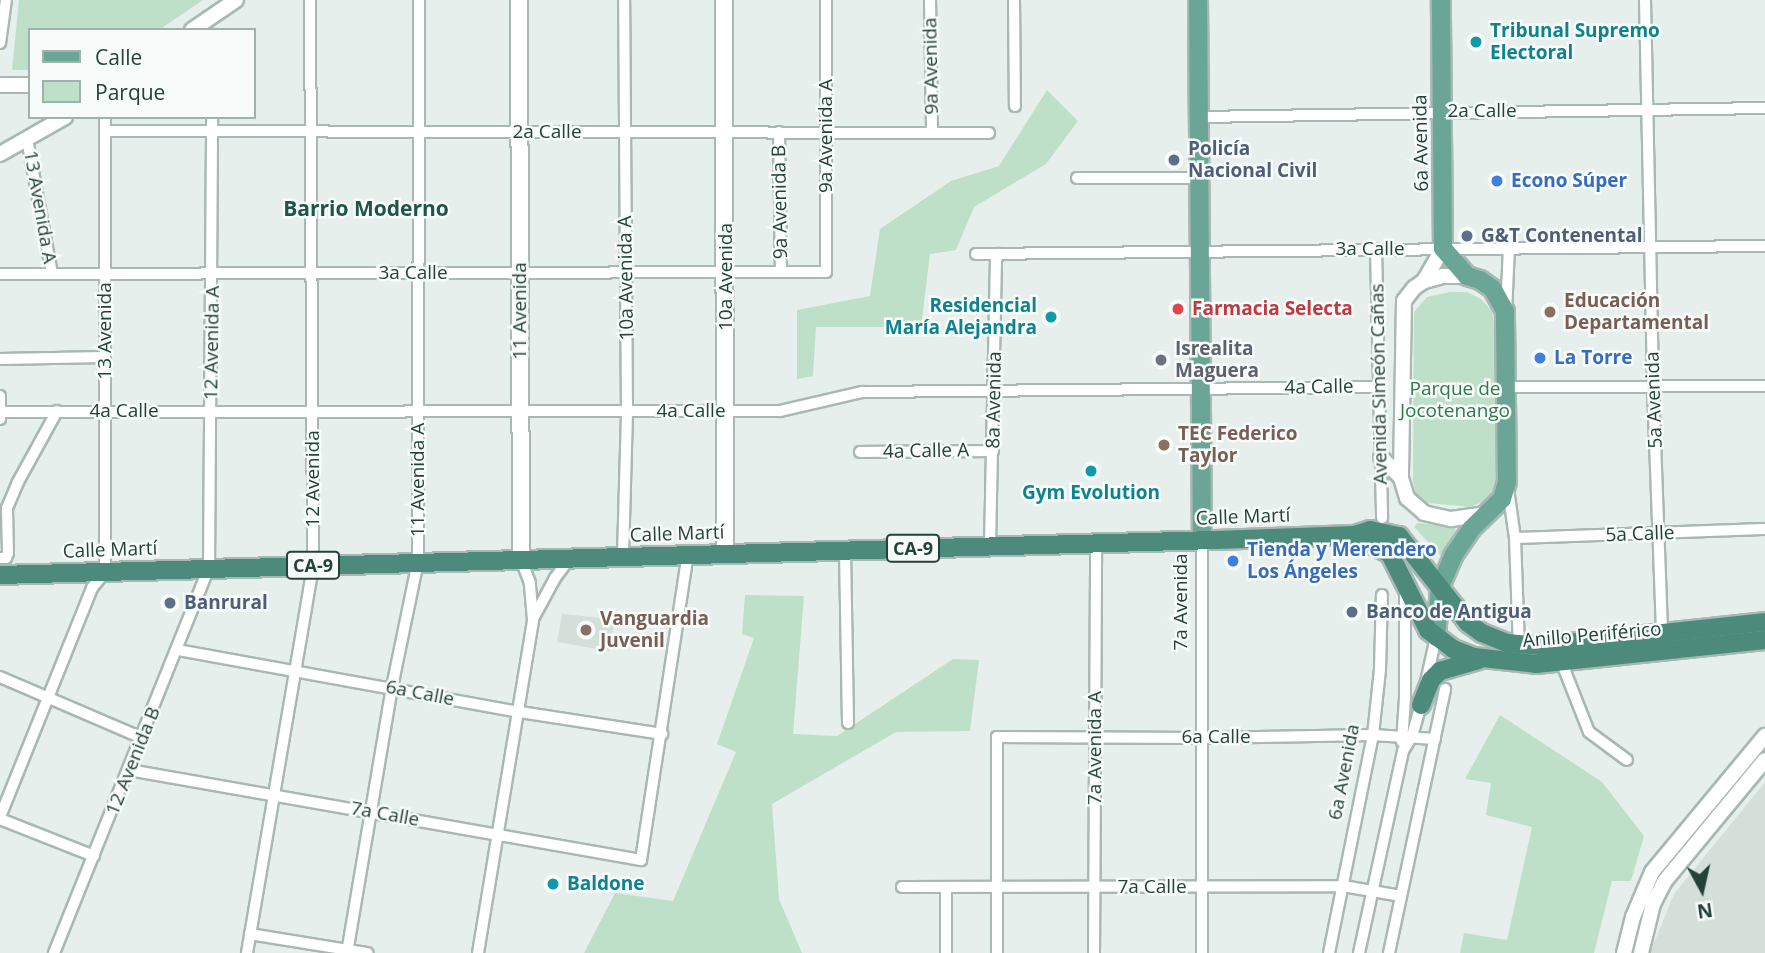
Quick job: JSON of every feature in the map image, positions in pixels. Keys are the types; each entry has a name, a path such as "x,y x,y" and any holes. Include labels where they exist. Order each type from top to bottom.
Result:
{"highway":[{"name":"Calle Martí","path":"0,575 1202,540 1354,535 1370,530 1394,533 1435,579"},
{"name":"Calle Martí","path":"1354,535 1390,554 1408,588"},
{"path":"1408,588 1412,568 1420,566 1435,579"},
{"name":"Anillo Periférico","path":"1435,579 1468,623 1495,640 1519,646 1557,645 1765,622"},
{"name":"Anillo Periférico","path":"1408,588 1422,621 1436,637 1452,649 1482,659 1526,664 1765,640"},
{"path":"1434,694 1433,677 1443,669 1482,659"}],"main road":[{"name":"11 Avenida","path":"519,0 521,559"},
{"name":"10a Avenida","path":"724,0 725,553"},
{"name":"7a Avenida","path":"1198,0 1202,540"},
{"name":"6a Avenida","path":"1441,0 1443,248"},
{"path":"1408,588 1423,596 1458,546 1502,499 1507,482 1506,316 1493,289 1480,280 1467,276 1443,248"},
{"path":"1435,579 1436,637"}],"street":[{"path":"0,43 6,0"},
{"path":"212,23 236,0"},
{"name":"12 Avenida","path":"247,953 313,565 310,0"},
{"name":"11 Avenida A","path":"347,951 392,687 418,562 419,0"},
{"name":"10a Avenida A","path":"623,556 627,411 624,0"},
{"name":"9a Avenida A","path":"826,0 826,272"},
{"name":"9a Avenida","path":"930,0 932,133"},
{"path":"1014,0 1015,106"},
{"name":"5a Avenida","path":"1645,0 1653,386 1662,632"},
{"path":"0,85 28,85"},
{"name":"2a Calle","path":"1199,117 1442,111 1765,108"},
{"path":"0,154 62,119"},
{"name":"13 Avenida","path":"105,119 105,572"},
{"name":"12 Avenida A","path":"209,569 212,119"},
{"name":"2a Calle","path":"105,131 989,133"},
{"name":"9a Avenida B","path":"779,132 781,272"},
{"name":"13 Avenida A","path":"27,139 52,274"},
{"path":"1077,178 1200,178"},
{"name":"3a Calle","path":"976,254 1765,246"},
{"path":"1443,248 1424,281 1406,296 1402,310 1401,478 1409,502 1424,513 1451,519 1487,514"},
{"path":"1506,316 1509,300 1509,248"},
{"name":"Avenida Simeón Cañas","path":"1376,249 1382,518"},
{"name":"8a Avenida","path":"990,545 996,260 999,254"},
{"name":"3a Calle","path":"0,274 826,272"},
{"path":"1424,281 1451,275 1467,276"},
{"path":"0,359 105,357"},
{"path":"1506,387 1765,386"},
{"name":"4a Calle","path":"1,412 794,410 862,392 1379,387"},
{"path":"0,396 0,419"},
{"path":"0,558 6,558 8,553 7,508 57,411"},
{"name":"4a Calle A","path":"860,452 993,451"},
{"path":"1381,457 1401,478"},
{"path":"1507,482 1515,538 1519,646"},
{"name":"5a Calle","path":"1515,538 1765,529"},
{"name":"7a Avenida","path":"1202,540 1202,953"},
{"name":"7a Avenida A","path":"1094,953 1096,542"},
{"path":"845,550 848,723"},
{"path":"662,734 688,554"},
{"name":"11 Avenida","path":"533,620 555,578 570,558"},
{"name":"11 Avenida","path":"478,953 520,712 533,620 530,583 521,559"},
{"name":"12 Avenida B","path":"54,953 209,569"},
{"path":"94,856 0,818 92,588 105,572"},
{"path":"1359,953 1406,736 1408,588"},
{"name":"6a Avenida","path":"1329,953 1373,735 1380,669 1382,596"},
{"path":"1389,953 1435,738 1436,637"},
{"name":"6a Calle","path":"178,650 520,712 662,734"},
{"path":"1561,661 1589,732 1627,760"},
{"path":"0,677 142,738"},
{"path":"1406,736 1434,694"},
{"name":"7a Calle","path":"130,770 500,833 640,860 662,734"},
{"name":"6a Calle","path":"997,887 997,737 1373,735 1435,738"},
{"path":"1624,953 1633,917 1652,872 1765,736"},
{"path":"1641,953 1653,904 1664,882 1765,760"},
{"path":"1652,872 1664,882"},
{"name":"7a Calle","path":"902,887 1343,886 1401,896"},
{"path":"946,887 946,953"},
{"path":"997,887 997,953"},
{"path":"250,934 367,953"}],"shaded area":[{"name":"Vanguardia Juvenil","path":"562,614 615,619 609,651 557,642"},
{"path":"1765,782 1765,953 1650,953 1674,894"}],"green space":[{"path":"19,0 203,0 162,28 28,28 28,70 12,70"},
{"path":"1047,90 1078,121 1046,164 974,207 956,250 930,254 921,327 816,327 813,376 797,379 797,310 870,296 880,229 951,181 999,166"},
{"name":"Parque de Jocotenango","path":"1450,292 1467,292 1481,299 1492,311 1495,325 1497,481 1488,500 1470,507 1428,503 1416,495 1413,481 1414,312 1427,297"},
{"path":"1417,523 1455,527 1456,533 1441,556 1414,527"},
{"path":"745,595 804,596 793,734 837,736 953,659 979,660 970,731 896,732 772,804 779,899 802,953 584,953 615,893 673,901 736,752 717,744 754,638 742,634"},
{"path":"1500,715 1602,782 1644,836 1631,881 1612,881 1594,953 1460,953 1464,933 1507,940 1532,827 1486,815 1491,783 1465,779"}],"place":[{"name":"Tribunal Supremo Electoral","path":"1476,42"},
{"name":"Policía Nacional Civil","path":"1174,160"},
{"name":"Econo Súper","path":"1497,181"},
{"name":"G&T Contenental","path":"1467,236"},
{"name":"Farmacia Selecta","path":"1178,309"},
{"name":"Educación Departamental","path":"1550,312"},
{"name":"Residencial María Alejandra","path":"1051,317"},
{"name":"La Torre","path":"1540,358"},
{"name":"Isrealita Maguera","path":"1161,360"},
{"name":"TEC Federico Taylor","path":"1164,445"},
{"name":"Gym Evolution","path":"1091,471"},
{"name":"Tienda y Merendero Los Ángeles","path":"1233,561"},
{"name":"Banrural","path":"170,603"},
{"name":"Banco de Antigua","path":"1352,612"},
{"name":"Vanguardia Juvenil","path":"586,630"},
{"name":"Baldone","path":"553,884"}],"district":[{"name":"Barrio Moderno","path":"366,208"}]}
